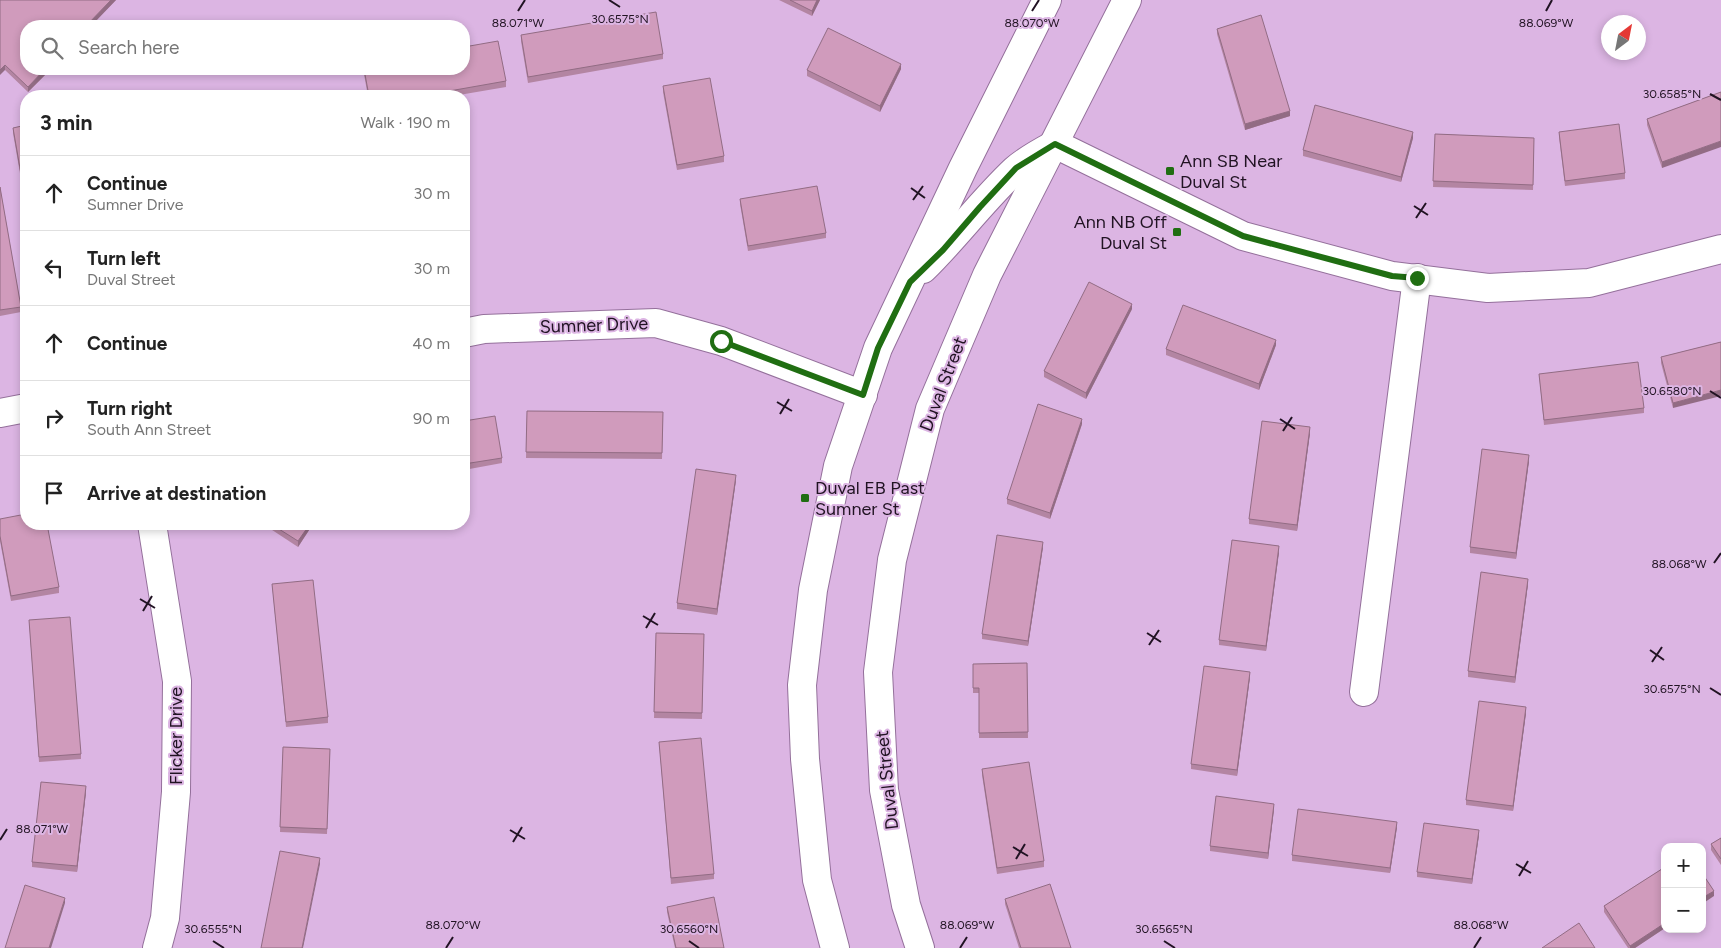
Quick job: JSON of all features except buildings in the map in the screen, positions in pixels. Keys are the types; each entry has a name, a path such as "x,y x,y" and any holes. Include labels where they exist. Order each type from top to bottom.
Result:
{"street":[{"path":"836,948 817,880 805,759 802,686 813,590 838,466 878,348 963,168 1047,0"},
{"name":"Duval Street","path":"920,948 906,905 884,790 878,672 892,560 930,409 987,275 1127,0"},
{"path":"910,282 943,250 1016,168 1055,144 1243,236 1392,276 1488,288 1589,283 1721,248"},
{"path":"1364,692 1417,278"},
{"name":"Sumner Drive","path":"470,331 656,323 721,341 863,395"},
{"path":"0,413 20,409"},
{"name":"Flicker Drive","path":"153,530 177,681 176,792 165,918 157,948"}],"place":[{"name":"Ann SB Near Duval St","path":"1170,171"},
{"name":"Ann NB Off Duval St","path":"1177,232"},
{"name":"Duval EB Past Sumner St","path":"805,498"}],"route":[{"path":"721,341 863,395 878,348 910,282 943,250 1016,168 1055,144 1243,236 1392,276 1417,278"}]}
